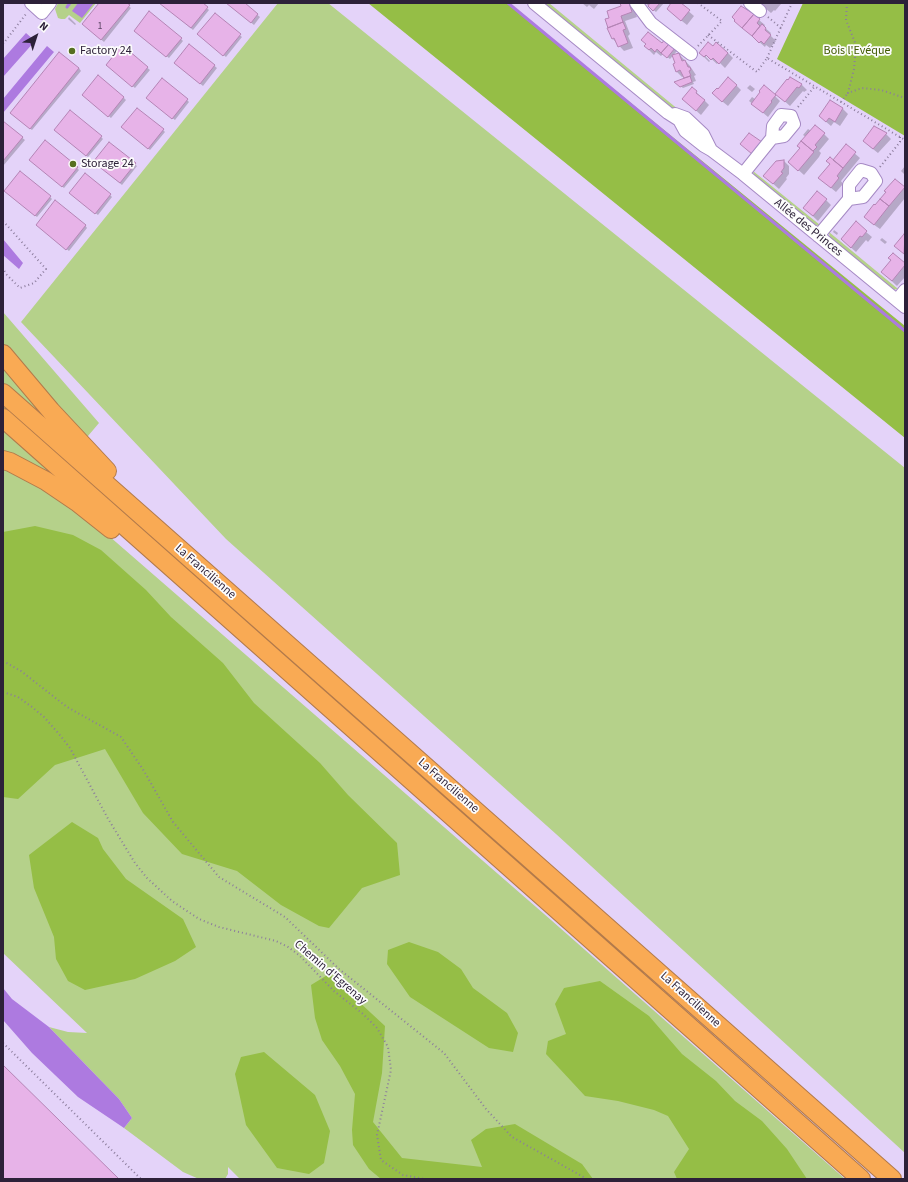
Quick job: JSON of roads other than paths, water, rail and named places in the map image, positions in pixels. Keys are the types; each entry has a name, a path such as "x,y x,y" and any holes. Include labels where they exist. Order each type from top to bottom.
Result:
{"highway":[{"path":"3,354 51,411 125,489 135,510"},
{"name":"La Francilienne","path":"3,393 892,1179"},
{"name":"La Francilienne","path":"3,418 861,1179"},
{"path":"3,460 46,481 77,502 163,572 181,577"}],"street":[{"path":"28,9 42,12 50,3"},
{"name":"Allée des Princes","path":"534,3 668,112 686,118 703,134 711,150 743,174 901,304"},
{"path":"636,3 652,23 691,54"},
{"path":"750,3 760,11"},
{"path":"743,174 772,138 772,126 781,115 791,116"},
{"path":"818,236 849,199 849,185 861,170 871,173 876,181 864,197 849,199"},
{"path":"901,304 905,290"}],"waterway":[{"path":"67,7 70,3"},
{"path":"508,3 905,331"}],"place":[{"name":"Factory 24","path":"72,51"},
{"name":"Storage 24","path":"73,164"}],"park label":[{"name":"Bois l'Evéque","path":"857,51"}]}
